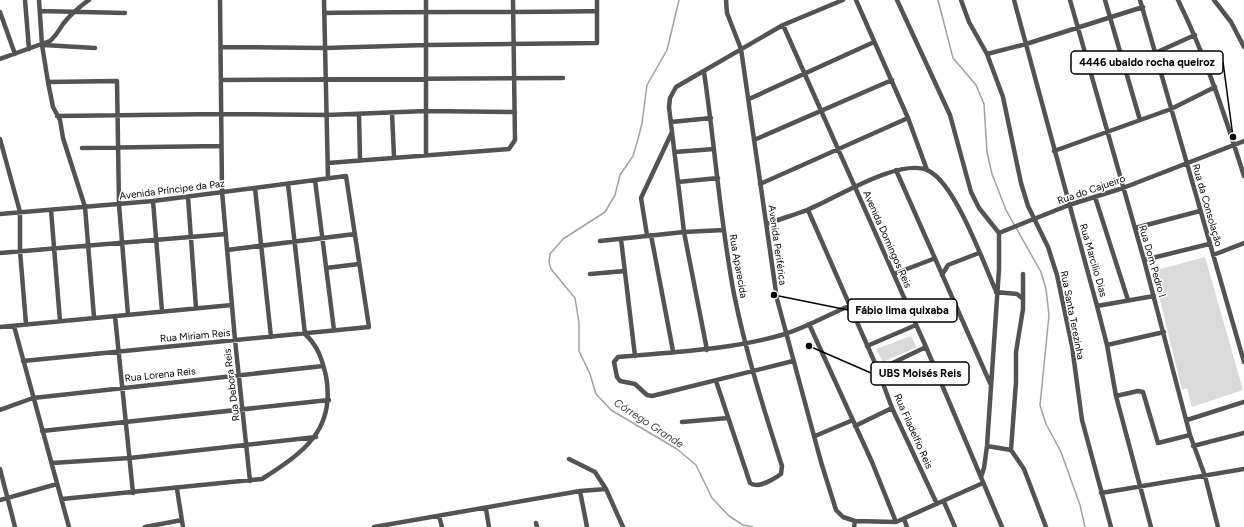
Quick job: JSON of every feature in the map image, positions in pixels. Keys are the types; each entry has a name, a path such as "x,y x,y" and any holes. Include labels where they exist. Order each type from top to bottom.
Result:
{"street":[{"path":"25,0 29,49"},
{"path":"39,0 42,45 52,108 57,116 85,207 94,317"},
{"path":"0,59 42,45 56,37 74,12 88,0"},
{"name":"Rua Debora Reis","path":"220,0 220,146 222,191 235,340 250,481"},
{"path":"324,0 328,178"},
{"path":"426,0 426,154"},
{"path":"328,163 426,154 509,149 515,140 513,0"},
{"path":"221,47 325,48 597,43 597,0"},
{"name":"Avenida Periférica","path":"726,0 729,18 741,50 777,299 815,436 822,469 836,510 843,517 855,521"},
{"path":"707,350 684,232 669,107 670,98 674,89 783,25 843,0"},
{"path":"856,0 892,80 928,170 955,200 996,292"},
{"path":"897,0 950,115 971,192 978,208 999,234 999,269 996,292 987,446 984,468 981,477"},
{"name":"Rua Santa Terezinha","path":"961,0 969,22 987,54 1006,106 1015,162 1021,183 1028,206 1050,254 1060,288 1072,346 1082,420 1111,527"},
{"name":"Rua Marcilio Dias","path":"1014,0 1097,306 1107,345 1116,396 1151,527"},
{"name":"Rua Dom Pedro I","path":"1070,0 1164,332 1193,446 1205,476 1218,527"},
{"path":"1105,0 1140,120"},
{"path":"1140,0 1155,52 1195,34"},
{"path":"1178,0 1195,34 1215,87 1244,176"},
{"path":"1214,0 1231,22 1244,47"},
{"path":"987,54 1026,44 1143,7"},
{"path":"40,11 125,13"},
{"path":"324,13 426,11 513,13 597,11"},
{"path":"0,12 15,54"},
{"name":"Avenida Domingos Reis","path":"783,25 926,347 1002,527"},
{"path":"749,98 874,42"},
{"path":"42,45 95,48"},
{"name":"Rua da Consolação","path":"1155,52 1244,362"},
{"name":"Rua Aparecida","path":"704,72 724,230 734,294 753,372 780,458 782,466 781,474 757,485 750,483 728,418"},
{"path":"221,80 563,78"},
{"path":"754,140 892,80"},
{"path":"48,82 117,81 119,205 128,315"},
{"path":"1054,150 1171,109 1215,87"},
{"path":"57,116 221,114 327,115 426,111 515,112"},
{"path":"392,113 394,157"},
{"path":"359,114 360,160"},
{"path":"671,122 711,118"},
{"path":"760,184 908,118"},
{"path":"672,132 641,198 673,351"},
{"path":"0,139 20,212 20,252 26,324"},
{"name":"Rua do Cajueiro","path":"999,234 1069,205 1123,188 1244,141"},
{"path":"82,148 220,146"},
{"path":"674,152 714,149"},
{"path":"767,224 808,210 896,170 917,168 928,170"},
{"path":"896,170 933,259 942,275 991,384"},
{"name":"Avenida Príncipe da Paz","path":"0,214 153,202 222,191 346,176 354,234"},
{"path":"678,182 718,178"},
{"path":"315,180 334,330"},
{"path":"62,499 177,489 262,479 289,462 316,437 322,426 329,400 323,366 316,345 305,334 288,184"},
{"path":"255,188 260,246 271,337"},
{"path":"188,197 196,308"},
{"path":"1094,197 1128,300"},
{"path":"153,202 162,311"},
{"path":"51,210 60,321"},
{"name":"Rua Filadelfio Reis","path":"808,210 878,370 892,408 938,504"},
{"path":"1135,228 1200,211"},
{"path":"600,241 649,235 724,230"},
{"path":"0,252 20,252 226,234"},
{"path":"227,250 354,234 359,264 326,268"},
{"path":"622,238 633,356"},
{"path":"1213,255 1244,243"},
{"path":"1144,260 1209,244"},
{"path":"942,275 948,265 979,253"},
{"path":"894,274 933,259"},
{"name":"Rua Miriam Reis","path":"23,361 368,327 359,264"},
{"path":"590,274 625,271"},
{"path":"1023,274 1022,325 1016,352 1016,382 1011,450 1024,469 1046,527"},
{"path":"996,292 1017,294 1023,300"},
{"path":"1097,306 1154,296"},
{"path":"0,327 232,305"},
{"path":"793,361 716,381 647,396 636,384 624,383 617,377 614,362 618,357 673,351 707,350 746,344 786,333 849,306"},
{"path":"115,316 133,493"},
{"path":"809,324 853,420 896,522"},
{"path":"867,346 916,325"},
{"path":"14,326 69,527"},
{"path":"1107,345 1164,332"},
{"path":"878,370 926,347"},
{"name":"Rua Lorena Reis","path":"0,410 33,398 323,366"},
{"path":"682,422 728,418 716,381"},
{"path":"1116,396 1138,390 1143,392 1158,443 1190,435"},
{"path":"42,432 126,421 329,400"},
{"path":"1187,420 1244,402"},
{"path":"855,426 892,408"},
{"path":"815,436 853,420"},
{"path":"1193,446 1244,433"},
{"path":"52,463 130,458 316,437"},
{"path":"987,446 1011,450"},
{"path":"569,459 595,472 606,489 623,527"},
{"path":"0,469 15,527"},
{"path":"1101,493 1244,470"},
{"path":"854,527 855,521 896,522 944,502 983,483"},
{"path":"0,500 57,484"},
{"path":"177,489 183,527"},
{"path":"374,527 486,509 580,491 606,489"},
{"path":"580,491 587,527"},
{"path":"944,502 955,527"},
{"path":"486,509 489,527"},
{"path":"439,516 442,527"},
{"path":"904,519 907,527"},
{"path":"145,527 182,520"}],"shaded area":[{"path":"1205,257 1243,390 1192,407 1187,388 1182,390 1153,271"},
{"path":"911,336 917,347 883,362 876,349"}],"waterway":[{"name":"Córrego Grande","path":"679,0 667,50 647,85 642,123 633,156 620,175 615,195 605,212 563,239 550,254 549,262 551,269 575,298 579,323 579,351 590,374 596,394 611,410 677,449 696,465 712,498 729,516 743,525 753,527"},
{"path":"938,0 953,58 976,85 984,104 987,152 992,174 1006,210 1041,272 1046,289 1049,315 1040,405 1046,424 1061,452 1080,505 1085,527"}],"place":[{"name":"4446 ubaldo rocha queiroz","path":"1233,137"},
{"name":"Fábio lima quixaba","path":"774,295"},
{"name":"UBS Moisés Reis","path":"809,346"}]}
